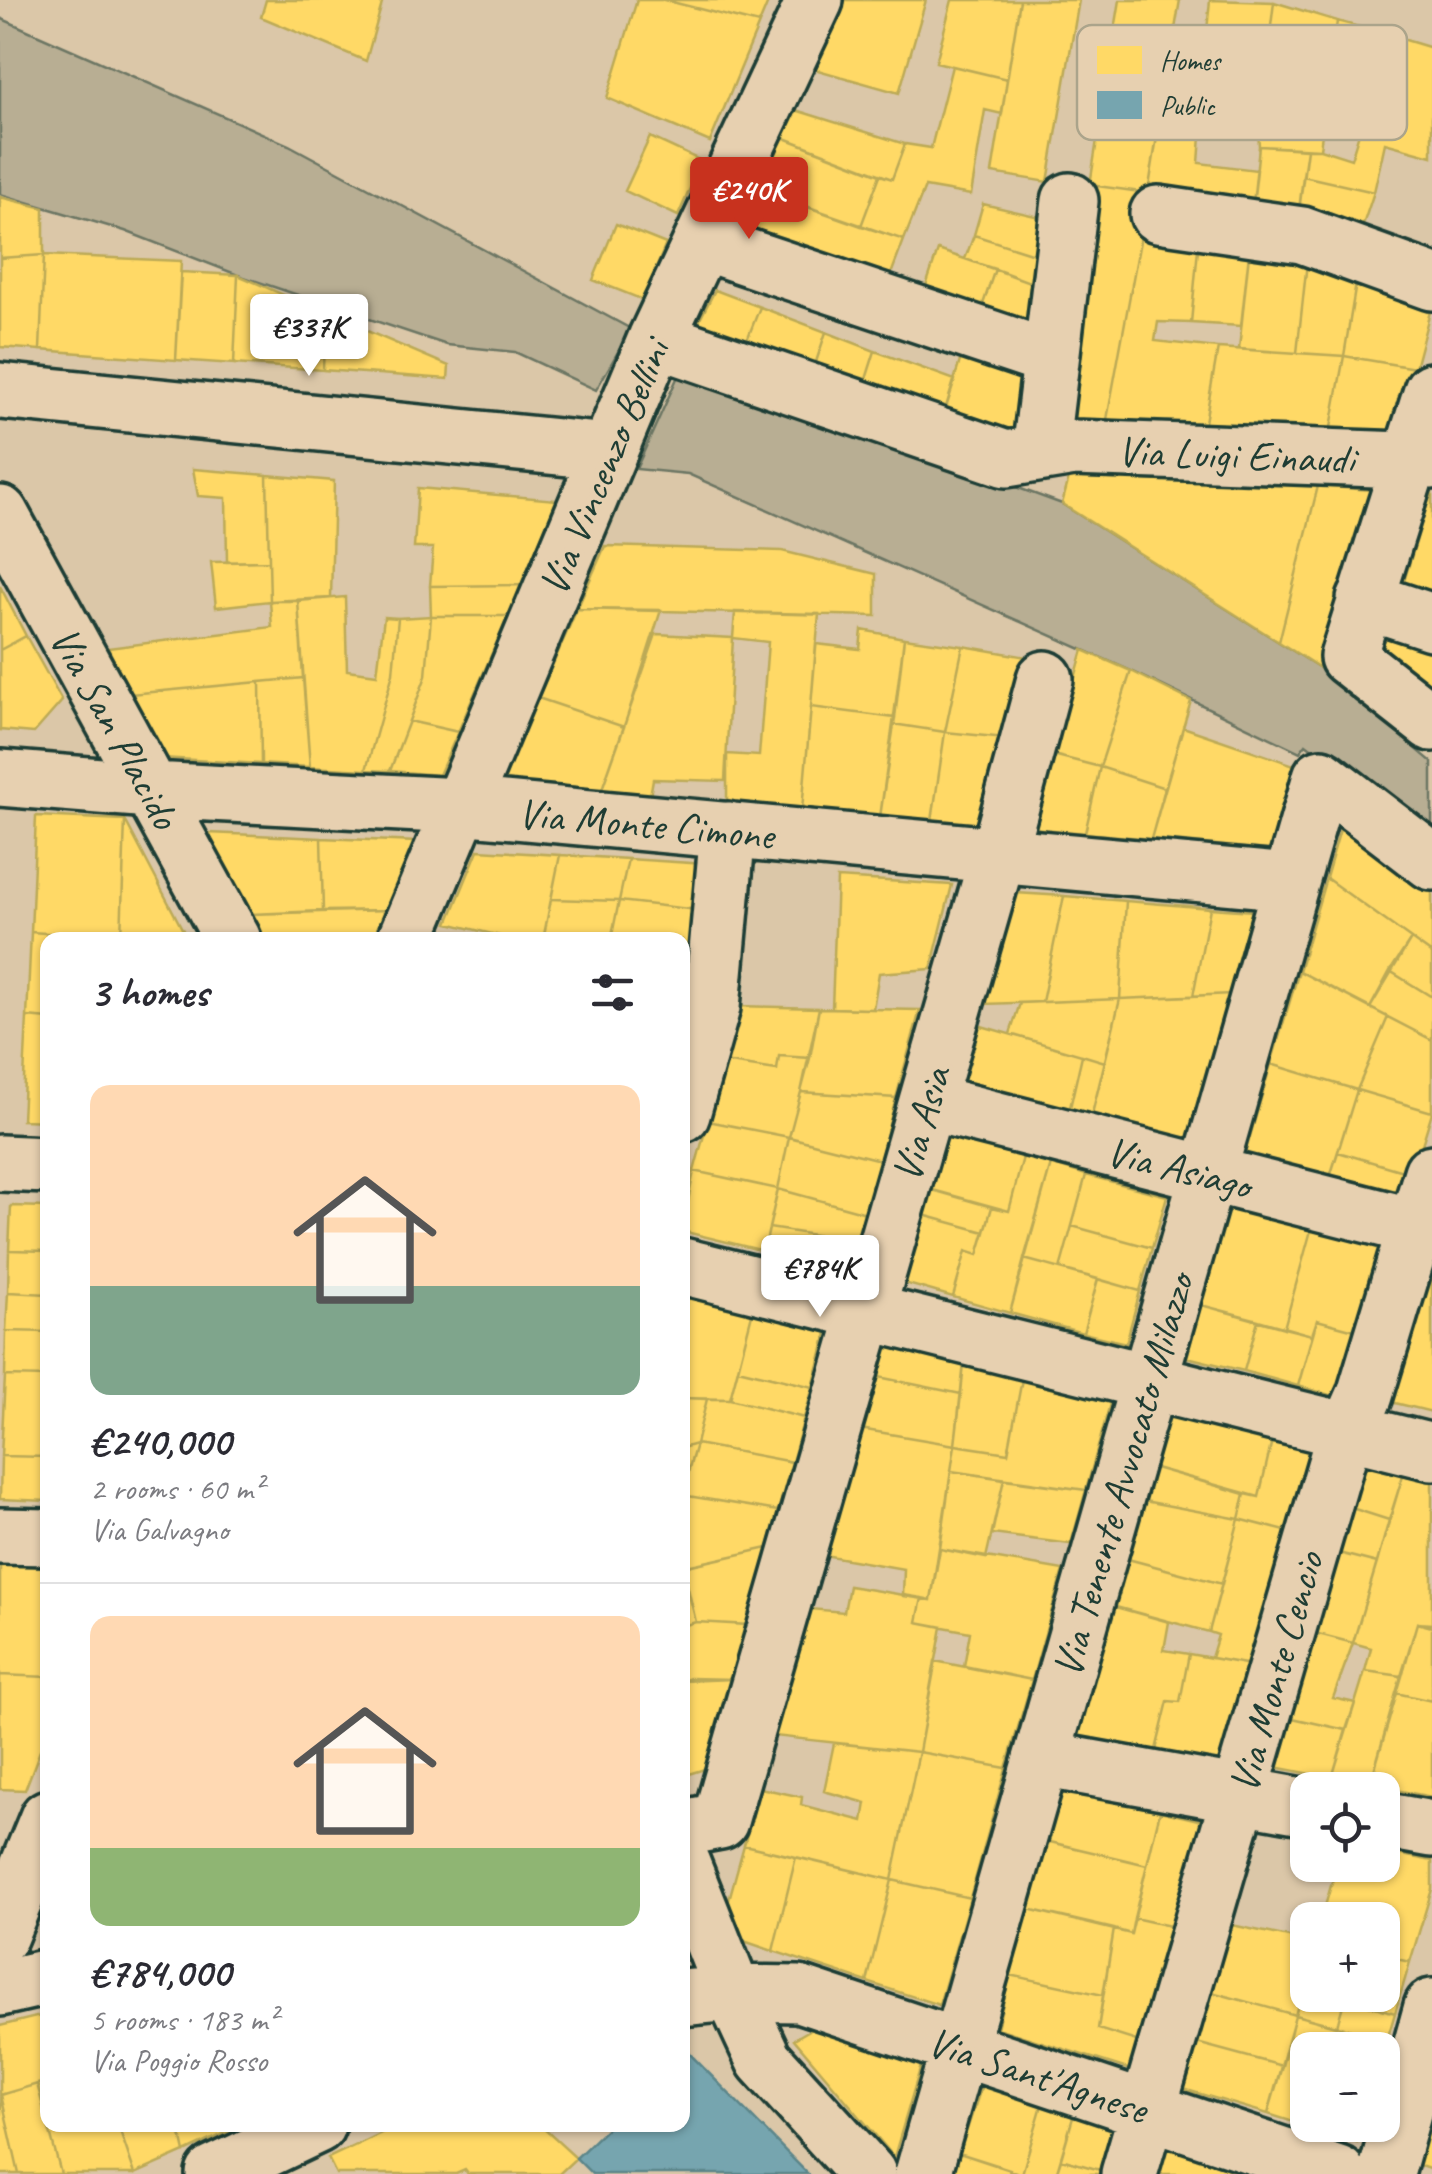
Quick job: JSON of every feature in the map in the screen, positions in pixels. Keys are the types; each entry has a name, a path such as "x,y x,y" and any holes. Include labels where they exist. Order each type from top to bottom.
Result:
{"street":[{"name":"Via Vincenzo Bellini","path":"408,932 656,339 815,0"},
{"path":"1040,452 1070,201"},
{"path":"1158,214 1302,235 1432,282"},
{"path":"702,242 1049,358"},
{"name":"Via Luigi Einaudi","path":"656,339 1006,459 1074,448 1420,460"},
{"path":"0,391 608,452"},
{"path":"1432,391 1420,460 1365,600 1348,657 1432,723"},
{"name":"Via San Placido","path":"0,514 229,932"},
{"path":"1365,600 1432,622"},
{"name":"Via Asia","path":"690,1826 720,1820 998,855 1045,678"},
{"name":"Via Tenente Avvocato Milazzo","path":"923,2174 1321,777 1432,862"},
{"name":"Via Monte Cimone","path":"0,778 459,806 1292,882"},
{"path":"690,1085 712,1007 728,830"},
{"name":"Via Asiago","path":"927,1102 1424,1229"},
{"path":"0,1163 40,1165"},
{"name":"Via Monte Cencio","path":"1129,2174 1338,1456 1365,1395 1424,1229 1432,1174"},
{"path":"690,1268 1432,1452"},
{"path":"0,1536 40,1536"},
{"path":"1041,1759 1290,1804"},
{"path":"1400,1823 1432,1829"},
{"path":"0,1935 40,1838"},
{"path":"690,1905 708,1996 868,2174"},
{"path":"0,1988 40,1979"},
{"name":"Via Sant'Agnese","path":"708,1996 799,1994 1338,2174"},
{"path":"1386,2174 1432,2006"},
{"path":"214,2174 302,2132"}],"shaded area":[{"path":"0,18 289,145 631,329 596,390 515,352 447,345 238,275 125,231 0,194"},
{"path":"683,365 1062,504 1320,668 1432,762 1432,840 1306,744 1300,752 1131,671 688,474 636,469"}],"building: Homes":[{"path":"266,0 383,0 366,61 261,17"},
{"path":"637,0 664,0 759,24 710,142 607,98"},
{"path":"664,0 769,0 759,24"},
{"path":"838,0 926,0 899,93 807,67"},
{"path":"952,0 1020,0 1007,79 936,62"},
{"path":"1020,0 1079,0 1048,182 992,173"},
{"path":"1120,0 1180,0 1176,25 1116,25"},
{"path":"1210,0 1274,2 1271,25 1208,25"},
{"path":"1274,2 1337,21 1336,25 1271,25"},
{"path":"1407,40 1432,48 1432,156 1385,143 1374,192 1303,176 1307,149 1351,159 1357,140 1407,140"},
{"path":"952,66 1007,79 1002,114 985,110 971,195 925,187 904,240 861,226 880,175 892,179 905,144 931,148"},
{"path":"789,108 905,144 892,179 777,135"},
{"path":"777,135 880,175 861,226 754,188"},
{"path":"650,137 702,161 678,216 625,191"},
{"path":"1097,140 1156,140 1148,193 1090,185"},
{"path":"1157,140 1201,140 1199,163 1257,170 1252,214 1148,193"},
{"path":"1259,140 1321,140 1320,149 1259,146"},
{"path":"1259,146 1307,149 1298,219 1252,214"},
{"path":"1303,176 1374,192 1358,240 1298,219"},
{"path":"1090,185 1148,193 1106,425 1051,422"},
{"path":"754,188 904,240 887,285 735,230"},
{"path":"0,197 44,208 44,255 0,258"},
{"path":"983,204 1044,218 1040,256 974,235"},
{"path":"616,224 666,244 643,300 593,280"},
{"path":"1142,230 1199,238 1191,323 1158,322 1155,341 1218,348 1204,428 1106,425"},
{"path":"974,235 1040,256 1038,285 965,259"},
{"path":"1199,238 1250,244 1241,326 1191,323"},
{"path":"1250,244 1308,253 1297,353 1239,349"},
{"path":"938,250 995,269 978,319 922,298"},
{"path":"1308,253 1358,271 1344,356 1297,353"},
{"path":"44,255 40,350 0,347 0,258"},
{"path":"44,255 181,261 176,360 40,350"},
{"path":"995,269 1038,285 1032,338 978,319"},
{"path":"1358,271 1432,304 1415,368 1344,356"},
{"path":"181,272 238,275 234,364 176,360"},
{"path":"238,275 325,313 323,370 234,364"},
{"path":"715,290 760,307 741,355 690,339"},
{"path":"760,307 826,332 811,377 741,355"},
{"path":"325,313 449,366 448,379 323,370"},
{"path":"826,332 875,351 862,392 811,377"},
{"path":"1218,348 1344,356 1330,433 1204,428"},
{"path":"875,351 955,380 943,417 862,392"},
{"path":"963,351 1026,375 1019,441 943,417"},
{"path":"1344,356 1415,368 1397,435 1330,433"},
{"path":"1072,467 1318,486 1279,642 1062,504"},
{"path":"193,469 267,475 269,561 227,562 226,498 198,496"},
{"path":"267,475 334,481 331,598 270,601"},
{"path":"1318,486 1371,490 1320,668 1279,642"},
{"path":"418,488 557,500 521,585 430,586 433,548 414,548"},
{"path":"1432,489 1432,611 1398,601"},
{"path":"605,546 782,551 876,574 876,616 577,609"},
{"path":"269,561 270,601 216,607 211,562"},
{"path":"521,585 508,616 431,616 430,586"},
{"path":"0,586 26,636 0,650"},
{"path":"345,597 347,670 377,674 384,617 398,618 393,673 366,770 310,767 298,601"},
{"path":"270,601 298,601 303,678 130,694 108,648 272,627"},
{"path":"577,609 661,610 624,727 538,698"},
{"path":"735,612 819,614 802,810 727,803 727,754 759,756 768,642 733,638"},
{"path":"431,616 508,616 458,732 409,721 426,676"},
{"path":"431,616 426,676 390,771 366,770 393,673 398,618"},
{"path":"1390,623 1432,638 1432,692 1380,655"},
{"path":"862,630 904,638 895,718 811,707 816,644 860,649"},
{"path":"656,634 733,638 725,781 653,779 650,796 601,792"},
{"path":"26,636 62,701 34,733 0,730 0,650"},
{"path":"904,638 963,646 945,732 893,724"},
{"path":"963,646 1027,657 1006,738 945,732"},
{"path":"1083,650 1131,671 1100,767 1053,755"},
{"path":"1131,671 1191,701 1165,788 1100,767"},
{"path":"303,678 310,767 261,764 260,682"},
{"path":"260,682 261,764 161,758 130,694"},
{"path":"538,698 624,727 601,792 501,782"},
{"path":"811,707 895,718 880,817 802,810"},
{"path":"409,721 458,732 439,775 390,771"},
{"path":"893,724 945,732 932,821 880,817"},
{"path":"1183,727 1297,766 1269,850 1151,839"},
{"path":"945,732 1006,738 984,826 932,821"},
{"path":"1053,755 1100,767 1085,833 1031,828"},
{"path":"1100,767 1165,788 1151,839 1085,833"},
{"path":"36,816 125,820 121,932 31,932"},
{"path":"1343,819 1432,883 1432,954 1326,878"},
{"path":"125,820 184,932 121,932"},
{"path":"208,833 321,838 323,911 250,914"},
{"path":"321,838 417,842 389,910 323,911"},
{"path":"478,850 560,855 545,932 484,932 448,923"},
{"path":"560,855 628,859 619,901 551,899"},
{"path":"628,859 706,864 698,910 619,901"},
{"path":"837,878 952,885 931,969 879,973 873,1009 832,1008"},
{"path":"1326,878 1411,939 1370,1008 1299,971"},
{"path":"1015,893 1064,896 1042,1002 984,1004"},
{"path":"1064,896 1126,901 1120,999 1042,1002"},
{"path":"551,899 619,901 613,932 545,932"},
{"path":"619,901 698,910 690,955 690,932 613,932"},
{"path":"1126,901 1210,908 1193,996 1120,999"},
{"path":"1210,908 1254,911 1230,994 1193,996"},
{"path":"389,910 380,932 260,932 250,914"},
{"path":"31,932 40,933 40,1018 27,1017"},
{"path":"1411,939 1432,954 1432,997 1390,971"},
{"path":"1299,971 1388,1017 1357,1090 1271,1064"},
{"path":"1390,971 1432,997 1432,1040 1370,1008"},
{"path":"1230,994 1185,1146 1091,1118 1120,999"},
{"path":"1120,999 1105,1062 1010,1034 1020,1003"},
{"path":"737,1006 819,1008 810,1058 779,1056 777,1070 723,1062"},
{"path":"819,1008 920,1010 896,1098 801,1092"},
{"path":"27,1017 40,1018 40,1121 22,1120"},
{"path":"1388,1017 1432,1040 1432,1112 1357,1090"},
{"path":"978,1025 1082,1055 1069,1112 963,1080"},
{"path":"1082,1055 1105,1062 1091,1118 1069,1112"},
{"path":"779,1056 810,1058 789,1137 708,1121 723,1062 777,1070"},
{"path":"1271,1064 1357,1090 1328,1183 1244,1157"},
{"path":"1357,1090 1432,1112 1413,1174 1338,1152"},
{"path":"801,1092 896,1098 880,1160 789,1137"},
{"path":"708,1121 789,1137 778,1189 694,1171"},
{"path":"945,1136 1023,1157 1009,1211 929,1189"},
{"path":"789,1137 880,1160 866,1213 778,1189"},
{"path":"1338,1152 1413,1174 1404,1206 1328,1183"},
{"path":"1023,1157 1051,1164 1010,1313 953,1297 966,1251 978,1255 992,1207 1009,1211"},
{"path":"1051,1164 1086,1175 1060,1269 1024,1259"},
{"path":"694,1171 778,1189 764,1251 690,1233"},
{"path":"1086,1175 1167,1196 1152,1248 1072,1226"},
{"path":"778,1189 866,1213 859,1242 769,1228"},
{"path":"929,1189 992,1207 985,1232 923,1215"},
{"path":"1230,1201 1313,1223 1284,1328 1201,1305"},
{"path":"11,1206 40,1207 40,1251 9,1250"},
{"path":"923,1215 985,1232 978,1255 966,1251 953,1297 904,1283"},
{"path":"1313,1223 1387,1244 1362,1332 1317,1320 1312,1335 1284,1328"},
{"path":"1072,1226 1152,1248 1140,1291 1060,1269"},
{"path":"769,1228 859,1242 850,1274 764,1251"},
{"path":"9,1250 40,1251 40,1294 8,1292"},
{"path":"1432,1258 1432,1412 1387,1401"},
{"path":"1024,1259 1098,1279 1083,1333 1010,1313"},
{"path":"1098,1279 1140,1291 1126,1343 1083,1333"},
{"path":"8,1292 40,1294 40,1332 6,1331"},
{"path":"690,1294 753,1310 730,1399 690,1398"},
{"path":"1201,1305 1258,1320 1244,1371 1187,1357"},
{"path":"753,1310 828,1329 813,1387 738,1369"},
{"path":"1258,1320 1312,1335 1298,1386 1244,1371"},
{"path":"1317,1320 1362,1332 1344,1399 1298,1386"},
{"path":"6,1331 40,1332 40,1377 5,1376"},
{"path":"883,1344 964,1363 961,1394 874,1376"},
{"path":"964,1363 1022,1379 1008,1453 955,1445"},
{"path":"738,1369 813,1387 804,1418 730,1399"},
{"path":"5,1376 40,1377 40,1457 1,1456"},
{"path":"874,1376 961,1394 955,1445 860,1429"},
{"path":"1022,1379 1111,1400 1086,1490 951,1471 955,1445 1008,1453"},
{"path":"690,1398 707,1399 696,1444 690,1446"},
{"path":"707,1399 730,1399 804,1418 792,1462 696,1444"},
{"path":"1161,1413 1272,1440 1259,1497 1148,1466"},
{"path":"860,1429 955,1445 931,1600 903,1596 904,1569 824,1555"},
{"path":"1272,1440 1322,1453 1297,1534 1239,1519 1245,1494 1259,1497"},
{"path":"696,1444 792,1462 778,1511 690,1496 690,1466"},
{"path":"1,1456 40,1457 40,1501 0,1499"},
{"path":"1352,1461 1403,1475 1389,1520 1339,1504"},
{"path":"1148,1466 1245,1494 1239,1519 1139,1500"},
{"path":"951,1471 1004,1479 986,1558 940,1549"},
{"path":"1403,1475 1432,1482 1432,1624 1417,1623 1402,1676 1365,1671 1371,1648 1353,1643"},
{"path":"1004,1479 1086,1490 1071,1544 992,1534"},
{"path":"690,1496 778,1511 768,1548 690,1565"},
{"path":"1139,1500 1239,1519 1222,1584 1124,1558"},
{"path":"1339,1504 1389,1520 1377,1563 1327,1550"},
{"path":"1239,1519 1297,1534 1257,1666 1211,1658 1218,1635 1209,1632"},
{"path":"768,1548 748,1625 696,1622 690,1597 690,1565"},
{"path":"940,1549 1063,1570 1032,1680 964,1666 970,1632 917,1622 922,1598 931,1600"},
{"path":"1327,1550 1377,1563 1353,1643 1303,1630"},
{"path":"1124,1558 1222,1584 1209,1632 1112,1606"},
{"path":"0,1562 40,1564 40,1677 0,1675"},
{"path":"849,1586 922,1598 917,1622 942,1627 919,1752 774,1736 810,1609 844,1612"},
{"path":"690,1598 696,1622 690,1624"},
{"path":"1112,1606 1169,1622 1164,1650 1189,1654 1180,1702 1168,1701 1155,1754 1077,1742"},
{"path":"1417,1623 1432,1627 1432,1701 1396,1693"},
{"path":"690,1624 748,1625 733,1679 690,1681"},
{"path":"1303,1630 1353,1643 1333,1698 1355,1703 1346,1730 1279,1715"},
{"path":"1189,1654 1257,1666 1226,1763 1155,1754 1168,1701 1180,1702"},
{"path":"935,1661 1032,1680 1006,1768 919,1752"},
{"path":"1365,1671 1402,1676 1374,1772 1334,1772"},
{"path":"0,1675 40,1677 40,1751 25,1790 0,1789"},
{"path":"690,1678 733,1679 708,1768 690,1774"},
{"path":"1396,1693 1432,1701 1432,1797 1400,1791 1400,1772 1374,1772"},
{"path":"1279,1715 1346,1730 1334,1772 1301,1772 1265,1765"},
{"path":"834,1743 919,1752 892,1880 744,1845 760,1788 802,1797 801,1805 863,1821 866,1803 824,1791"},
{"path":"919,1752 1006,1768 970,1898 892,1880"},
{"path":"1059,1789 1160,1811 1147,1865 1046,1841"},
{"path":"1160,1811 1211,1823 1179,1928 1134,1918"},
{"path":"1046,1841 1147,1865 1131,1934 1028,1909"},
{"path":"744,1845 796,1857 773,1951 738,1939 727,1907"},
{"path":"1400,1855 1432,1861 1432,1889 1410,1962 1400,1960 1400,1902 1326,1902 1332,1882 1400,1882"},
{"path":"796,1857 892,1880 867,1982 773,1951"},
{"path":"892,1880 970,1898 939,2005 867,1982"},
{"path":"1028,1909 1114,1929 1103,1995 1010,1975"},
{"path":"1134,1918 1179,1928 1146,2044 1098,2029 1114,1929 1131,1934"},
{"path":"1227,1924 1290,1937 1290,2012 1296,2012 1295,2015 1208,1991"},
{"path":"1400,1960 1410,1962 1400,1996"},
{"path":"1010,1975 1103,1995 1098,2029 1146,2044 1137,2072 997,2028"},
{"path":"1208,1991 1295,2015 1282,2066 1193,2042"},
{"path":"1296,2012 1341,2012 1337,2026 1295,2015"},
{"path":"1341,2012 1395,2013 1389,2032 1358,2032 1337,2026"},
{"path":"1295,2015 1358,2032 1290,2032"},
{"path":"40,2016 40,2083 0,2095 0,2026"},
{"path":"813,2028 922,2062 894,2157 794,2039"},
{"path":"1290,2033 1290,2121 1268,2114"},
{"path":"1193,2042 1282,2066 1268,2114 1180,2088"},
{"path":"37,2084 40,2132 50,2132 61,2174 19,2174 1,2095"},
{"path":"982,2085 1042,2105 1022,2174 959,2153"},
{"path":"1,2095 19,2174 0,2174"},
{"path":"1042,2105 1074,2114 1056,2174 1022,2174"},
{"path":"1432,2109 1432,2170 1417,2165"},
{"path":"1074,2114 1120,2130 1107,2172 1061,2159"},
{"path":"50,2132 120,2132 135,2174 61,2174"},
{"path":"120,2132 181,2132 185,2152 135,2174"},
{"path":"181,2132 228,2132 185,2152"},
{"path":"383,2132 548,2132 576,2158 559,2174 468,2174 465,2170 456,2174 336,2174 328,2158"},
{"path":"1163,2146 1243,2174 1155,2174"},
{"path":"959,2153 1010,2169 1009,2174 953,2174"},
{"path":"1061,2159 1107,2172 1107,2174 1056,2174"}],"building: Public":[{"path":"690,2054 808,2174 592,2174 576,2158 603,2132 690,2132"}]}
